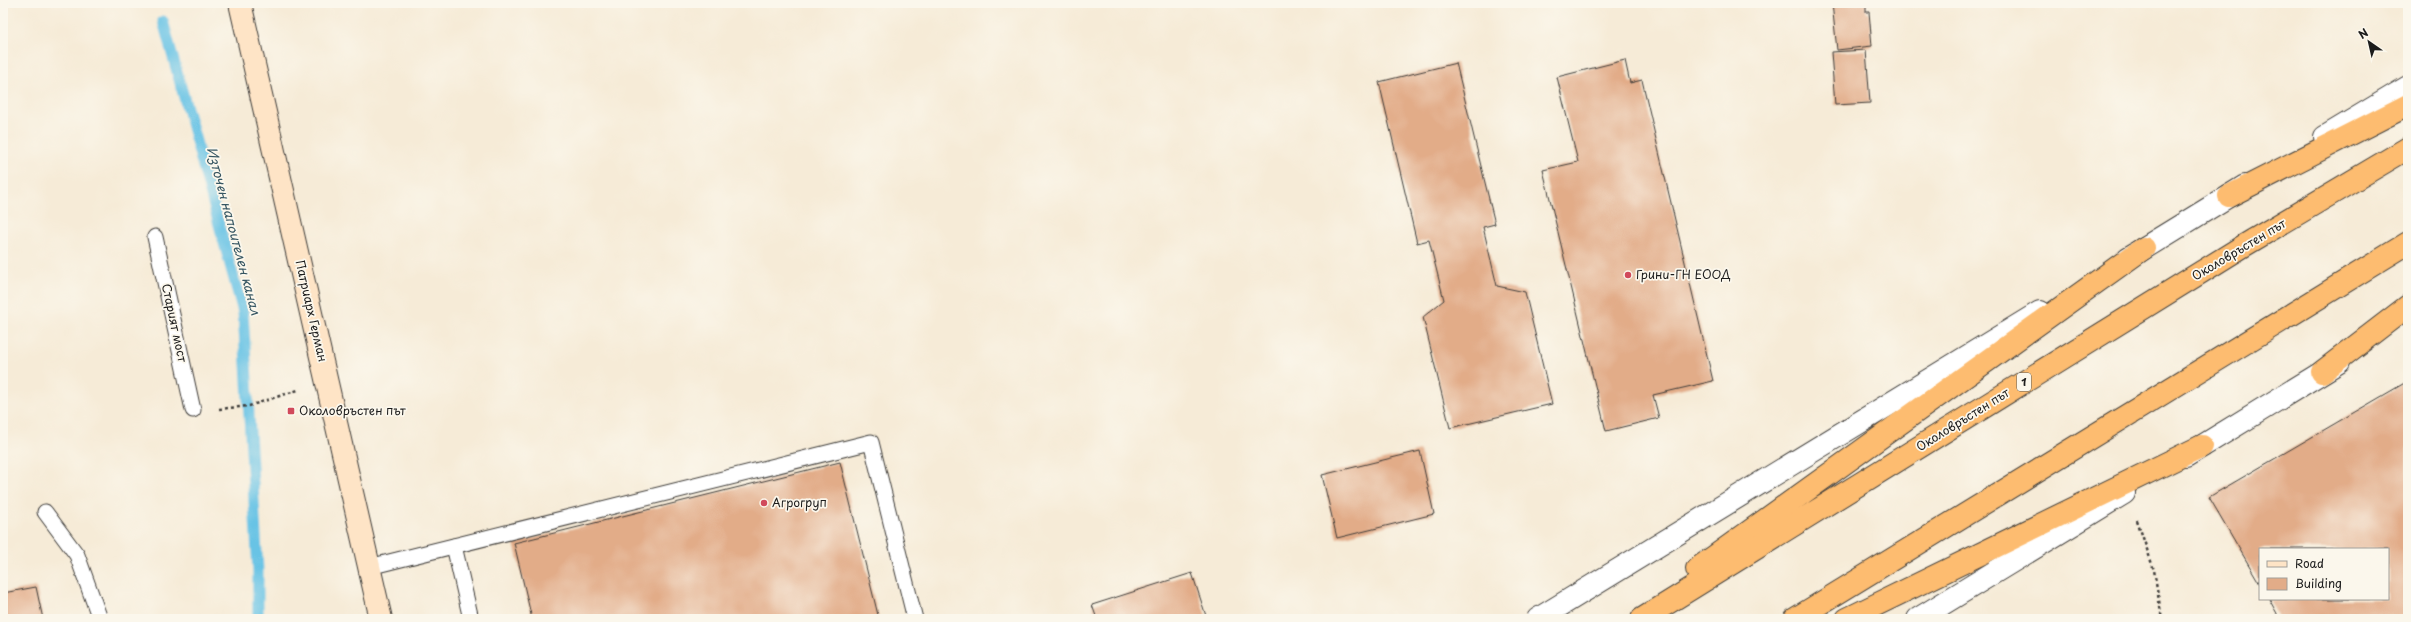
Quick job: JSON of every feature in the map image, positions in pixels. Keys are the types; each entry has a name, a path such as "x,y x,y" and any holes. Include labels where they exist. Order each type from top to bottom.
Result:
{"highway":[{"path":"2229,196 2408,105"},
{"name":"Околовръстен път","path":"1642,619 2245,245 2408,148"},
{"path":"1795,619 2408,243"},
{"path":"1628,619 2144,248"},
{"path":"2322,372 2408,306"},
{"path":"1847,619 2202,446"}],"street":[{"name":"Патриарх Герман","path":"240,3 381,619"},
{"path":"1538,619 2408,87"},
{"path":"1918,619 2408,320"}],"lane":[{"name":"Старият мост","path":"155,237 193,410"},
{"path":"369,567 871,442 915,619"},
{"path":"45,512 77,555 100,619"},
{"path":"454,546 471,619"}],"path":[{"path":"232,409 273,398"},
{"path":"2126,492 2154,570 2162,619"}],"building":[{"path":"1832,3 1866,3 1866,12 1869,12 1872,46 1837,50"},
{"path":"1866,50 1870,103 1835,105 1831,52"},
{"name":"Грини-ГН ЕООД","path":"1625,60 1630,83 1642,80 1713,381 1653,395 1659,418 1606,431 1543,170 1578,162 1557,77"},
{"path":"1456,63 1495,224 1483,227 1497,286 1525,292 1552,404 1450,428 1423,317 1444,300 1429,240 1417,243 1379,82"},
{"path":"2408,381 2408,619 2280,619 2270,600 2389,600 2389,548 2259,548 2259,582 2209,497"},
{"path":"1420,451 1434,514 1337,538 1322,475"},
{"name":"Агрогруп","path":"840,462 879,619 532,619 514,543"},
{"path":"1192,573 1207,619 1097,619 1092,605"},
{"path":"36,587 43,619 3,619 3,593"}],"waterway":[{"name":"Източен напоителен канал","path":"163,21 243,312 258,570 258,619"}],"place":[{"name":"Грини-ГН ЕООД","path":"1628,275"},
{"name":"Околовръстен път","path":"291,411"},
{"name":"Агрогруп","path":"764,503"}]}
